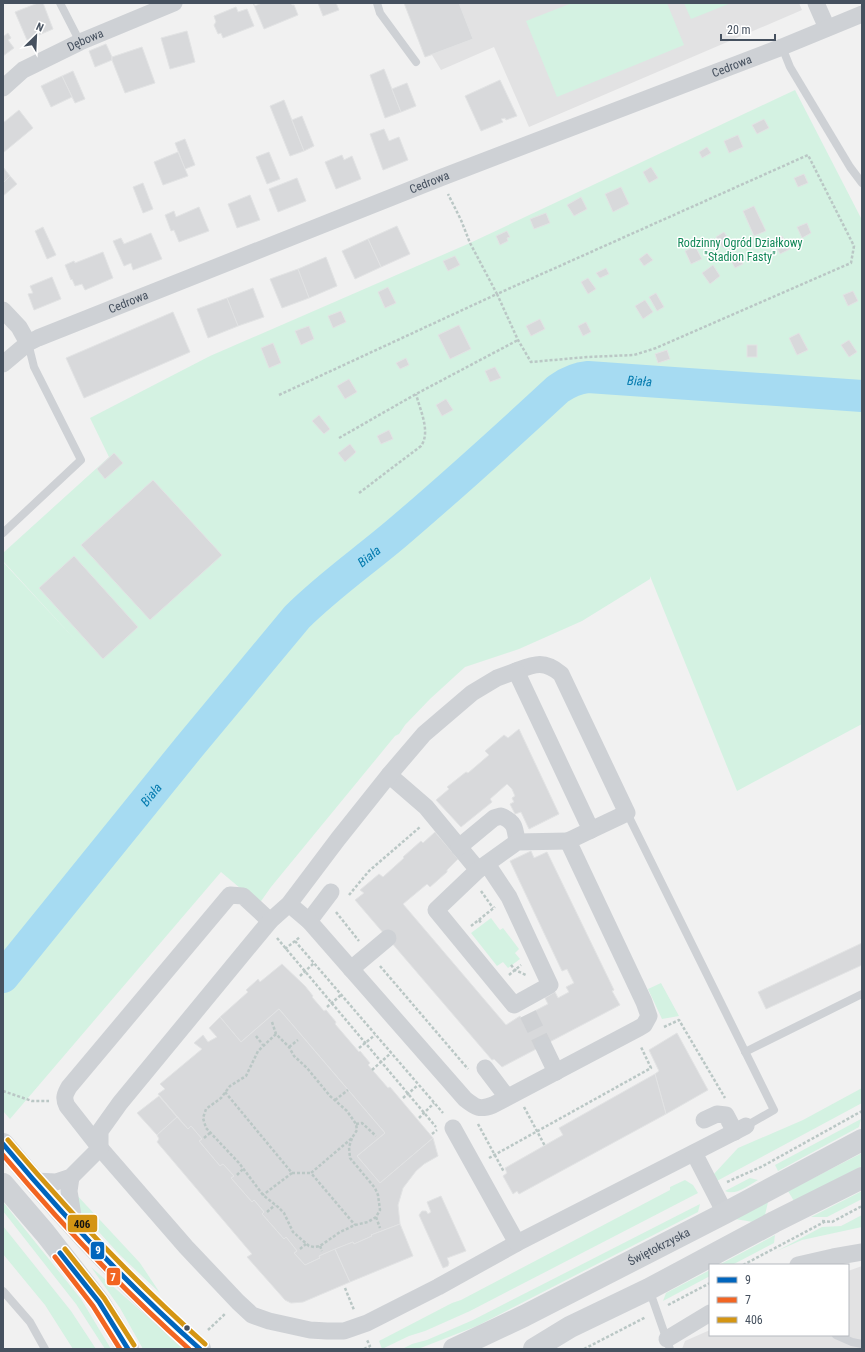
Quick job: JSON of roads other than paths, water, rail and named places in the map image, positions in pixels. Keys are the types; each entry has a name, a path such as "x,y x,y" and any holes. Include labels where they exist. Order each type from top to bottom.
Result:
{"main road":[{"name":"Świętokrzyska","path":"454,1349 524,1316 725,1213 862,1140"},
{"path":"3,1144 75,1228 150,1305 198,1342"},
{"path":"534,1349 570,1327 649,1289 862,1178"},
{"path":"3,1184 99,1302 128,1349"},
{"path":"720,1251 726,1245 730,1237 730,1221 725,1213"}],"street":[{"name":"Dębowa","path":"3,88 23,70 80,42 174,3"},
{"path":"816,3 827,28"},
{"name":"Cedrowa","path":"3,364 28,343 38,338 440,178 862,14"},
{"path":"3,310 19,327 28,343"},
{"path":"34,1182 56,1182 72,1177 100,1148 100,1130 120,1103 268,924 290,904 338,839 389,775 424,734 472,693 497,678 541,664 556,669 561,674 627,812 568,841 517,842 478,871 436,910 514,1005 523,1008 550,985 509,897 478,871 426,807 389,775"},
{"path":"516,671 591,830"},
{"path":"459,847 494,818 501,816 509,819 515,827 517,842"},
{"path":"290,904 312,923 465,1099 476,1107 482,1109 512,1095 632,1032 644,1025 649,1016 568,841"},
{"path":"268,924 243,896 230,895 69,1087 65,1094 64,1101 100,1148 186,1247 252,1315 276,1323 310,1330 344,1331 367,1323 438,1287 517,1243 740,1129 726,1115 717,1114 704,1120"},
{"path":"312,923 339,899"},
{"path":"351,969 388,938"},
{"path":"543,1045 556,1072"},
{"path":"478,1070 512,1095"},
{"path":"445,1124 475,1166 517,1243"},
{"path":"694,1153 725,1213"},
{"path":"72,1177 69,1191 75,1228"},
{"path":"802,1264 862,1252"},
{"path":"668,1344 709,1314"}],"lane":[{"path":"60,3 80,42"},
{"path":"377,3 380,13 416,62"},
{"path":"782,46 790,67 850,167 862,183"},
{"path":"3,533 81,460 34,367 28,343"},
{"path":"627,812 774,1110 740,1129"},
{"path":"745,1052 862,994"},
{"path":"649,1289 668,1344"},
{"path":"3,1291 30,1322 45,1349"},
{"path":"838,1336 852,1342 862,1344"}],"waterway":[{"name":"Biała","path":"3,977 189,747 297,617 334,584 418,515 558,389 576,379 588,377 862,396"}],"tunnel":[{"path":"528,1014 543,1045"}],"park label":[{"name":"Rodzinny Ogród Działkowy \"Stadion Fasty\"","path":"740,250"}]}
